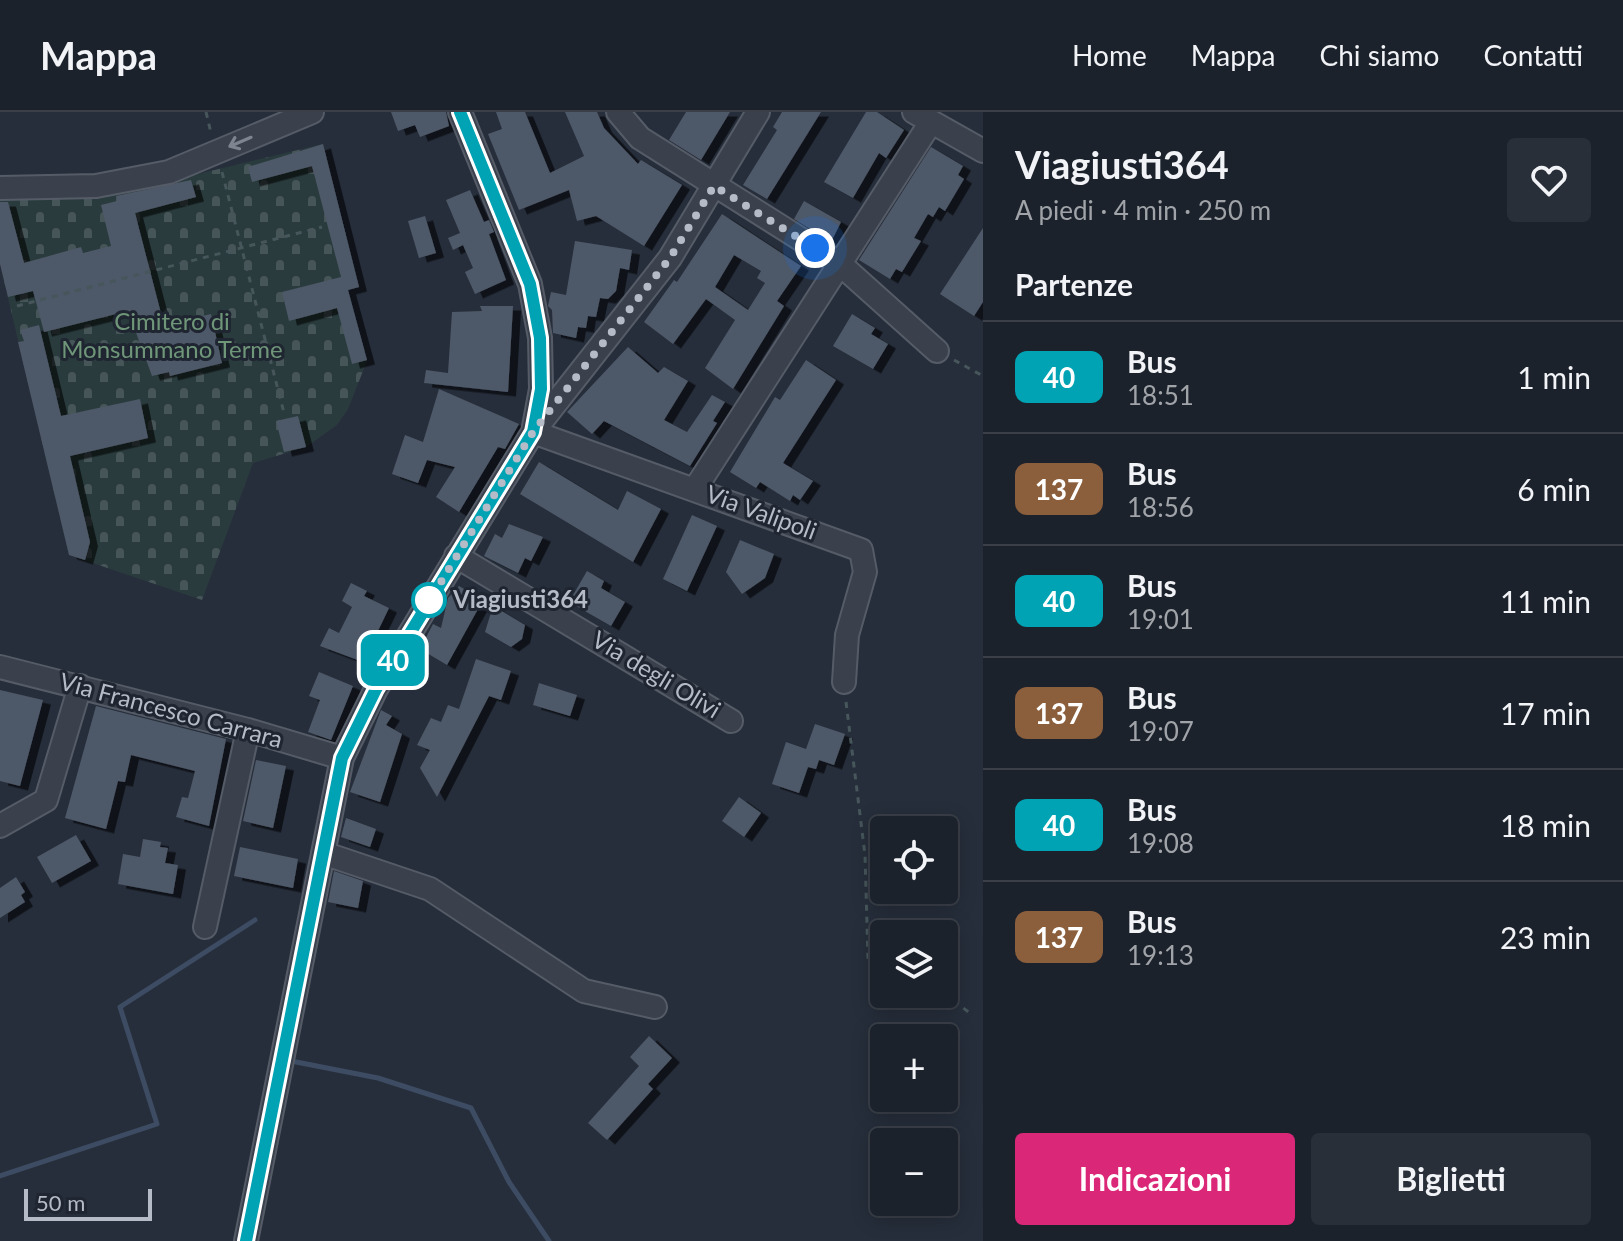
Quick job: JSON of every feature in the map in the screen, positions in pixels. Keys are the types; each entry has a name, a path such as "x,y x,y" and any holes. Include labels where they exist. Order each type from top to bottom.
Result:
{"street":[{"path":"0,188 96,186 169,172 312,112"},
{"path":"460,112 536,305 542,373 533,432"},
{"path":"618,112 640,138 840,264 937,351"},
{"path":"246,1241 342,758 376,689 533,432 670,258 758,112"},
{"path":"695,489 938,119 983,151"},
{"name":"Via Valipoli","path":"533,432 861,550 865,572 847,635 844,682"},
{"name":"Via degli Olivi","path":"456,556 731,721"},
{"name":"Via Francesco Carrara","path":"0,667 248,730 342,758"},
{"path":"0,826 46,800 80,686"},
{"path":"205,927 248,730"},
{"path":"323,853 430,889 584,991 655,1007"}],"path":[{"path":"222,168 284,413"},
{"path":"17,306 322,227"},
{"path":"937,351 983,376"},
{"path":"844,682 865,855 870,961"},
{"path":"958,1004 970,1013"}],"green space":[{"name":"Cimitero di Monsummano Terme","path":"323,144 359,287 348,290 367,361 348,409 337,425 306,447 253,463 202,600 69,555 0,264 0,195 115,194"}],"building":[{"path":"391,112 446,112 449,126 420,137 415,125 398,131"},
{"path":"496,112 525,112 550,173 584,156 565,112 597,112 604,128 638,164 641,160 682,185 644,246 596,216 577,221 569,190 519,210 488,134 502,129"},
{"path":"686,112 730,112 701,160 669,140"},
{"path":"782,112 821,112 767,199 743,185 777,130 773,127"},
{"path":"866,112 877,112 904,130 886,158 879,153 853,198 824,182"},
{"path":"323,144 359,287 348,290 367,360 352,364 337,308 289,321 282,292 341,277 312,166 252,182 248,167"},
{"path":"931,147 963,166 958,175 964,179 945,211 939,207 933,217 928,214 914,238 921,241 902,272 896,269 890,279 859,260"},
{"path":"191,180 196,197 135,213 164,325 211,314 222,363 170,376 169,372 152,376 128,311 44,332 33,291 8,297 0,264 0,202 8,202 24,263 81,247 83,253 111,246 101,205 117,201 116,196"},
{"path":"470,190 484,222 489,220 494,232 489,234 506,280 475,294 465,272 473,268 463,245 453,250 448,238 460,233 446,200"},
{"path":"804,201 841,222 831,242 794,219"},
{"path":"722,214 801,266 777,301 784,306 733,389 705,368 735,320 706,299 673,344 644,322 674,280 677,282","holes":["734,255 761,271 757,278 765,283 748,310 715,287"]},
{"path":"425,216 436,253 419,258 408,221"},
{"path":"983,228 983,302 974,316 940,294"},
{"path":"575,241 632,250 629,270 620,268 616,291 608,299 600,298 596,317 588,316 586,328 578,327 576,338 553,333 552,310 548,306 551,292 566,295"},
{"path":"480,306 513,306 508,392 424,383 426,370 448,373 452,312 482,311"},
{"path":"852,314 875,328 871,334 888,344 873,369 833,346"},
{"path":"39,325 61,416 140,399 148,438 70,456 90,542 85,560 69,555 18,342 24,341 20,330"},
{"path":"628,347 658,373 664,367 688,381 664,420 687,432 712,395 725,402 713,421 717,423 690,466 604,421 592,434 567,412"},
{"path":"806,360 836,380 783,463 813,481 800,500 793,495 790,501 760,482 756,488 730,472 775,397 780,400"},
{"path":"439,389 519,424 505,449 498,447 459,512 436,497 455,467 427,460 418,483 392,474 405,435 423,442"},
{"path":"298,416 306,447 284,452 276,421"},
{"path":"539,462 618,510 627,491 661,509 633,562 520,494"},
{"path":"692,515 717,526 687,591 663,579"},
{"path":"509,524 543,537 531,561 525,558 518,573 484,556 495,534 502,538"},
{"path":"740,540 774,554 765,578 742,594 726,572"},
{"path":"587,571 604,581 601,588 625,602 611,626 569,602"},
{"path":"351,583 367,591 364,596 389,608 363,662 320,646 329,628 339,633 352,607 342,601"},
{"path":"459,586 483,600 447,665 420,649 433,624 441,628 448,598"},
{"path":"493,606 525,625 522,639 511,647 485,632"},
{"path":"476,659 511,671 501,700 489,696 437,797 420,768 430,750 417,745 431,718 441,722 448,705 459,709"},
{"path":"319,672 353,686 331,740 308,732 320,700 309,696"},
{"path":"539,683 577,695 570,716 533,705"},
{"path":"0,690 43,700 20,786 0,781"},
{"path":"96,706 226,739 209,826 176,817 182,797 188,798 195,771 131,755 125,782 118,781 106,829 65,818"},
{"path":"381,710 392,716 386,725 402,734 380,802 350,792"},
{"path":"815,724 845,734 834,765 819,760 816,769 808,767 799,793 772,784 786,742 806,749"},
{"path":"256,760 286,766 273,828 243,821"},
{"path":"739,797 761,813 744,837 722,821"},
{"path":"346,818 376,829 370,847 341,837"},
{"path":"76,835 91,861 52,883 37,857"},
{"path":"143,839 161,842 160,847 168,848 165,863 178,865 173,894 118,884 123,854 140,857"},
{"path":"240,847 298,859 293,888 234,876"},
{"path":"334,871 363,881 358,908 328,902"},
{"path":"16,877 25,892 21,895 25,902 0,918 0,888"},
{"path":"649,1036 672,1058 648,1084 653,1089 607,1140 588,1123 639,1066 630,1057"}],"waterway":[{"path":"0,1176 157,1124 120,1007 255,920"},
{"path":"291,1061 378,1078 471,1108 509,1182 549,1241"}],"bus line":[{"name":"40","path":"246,1241 342,758 376,689 533,432 542,373 536,305 460,112"}],"place":[{"name":"Viagiusti364","path":"429,600"}],"route":[{"path":"429,600 428,603 533,432 670,258 714,186 815,248"}]}
